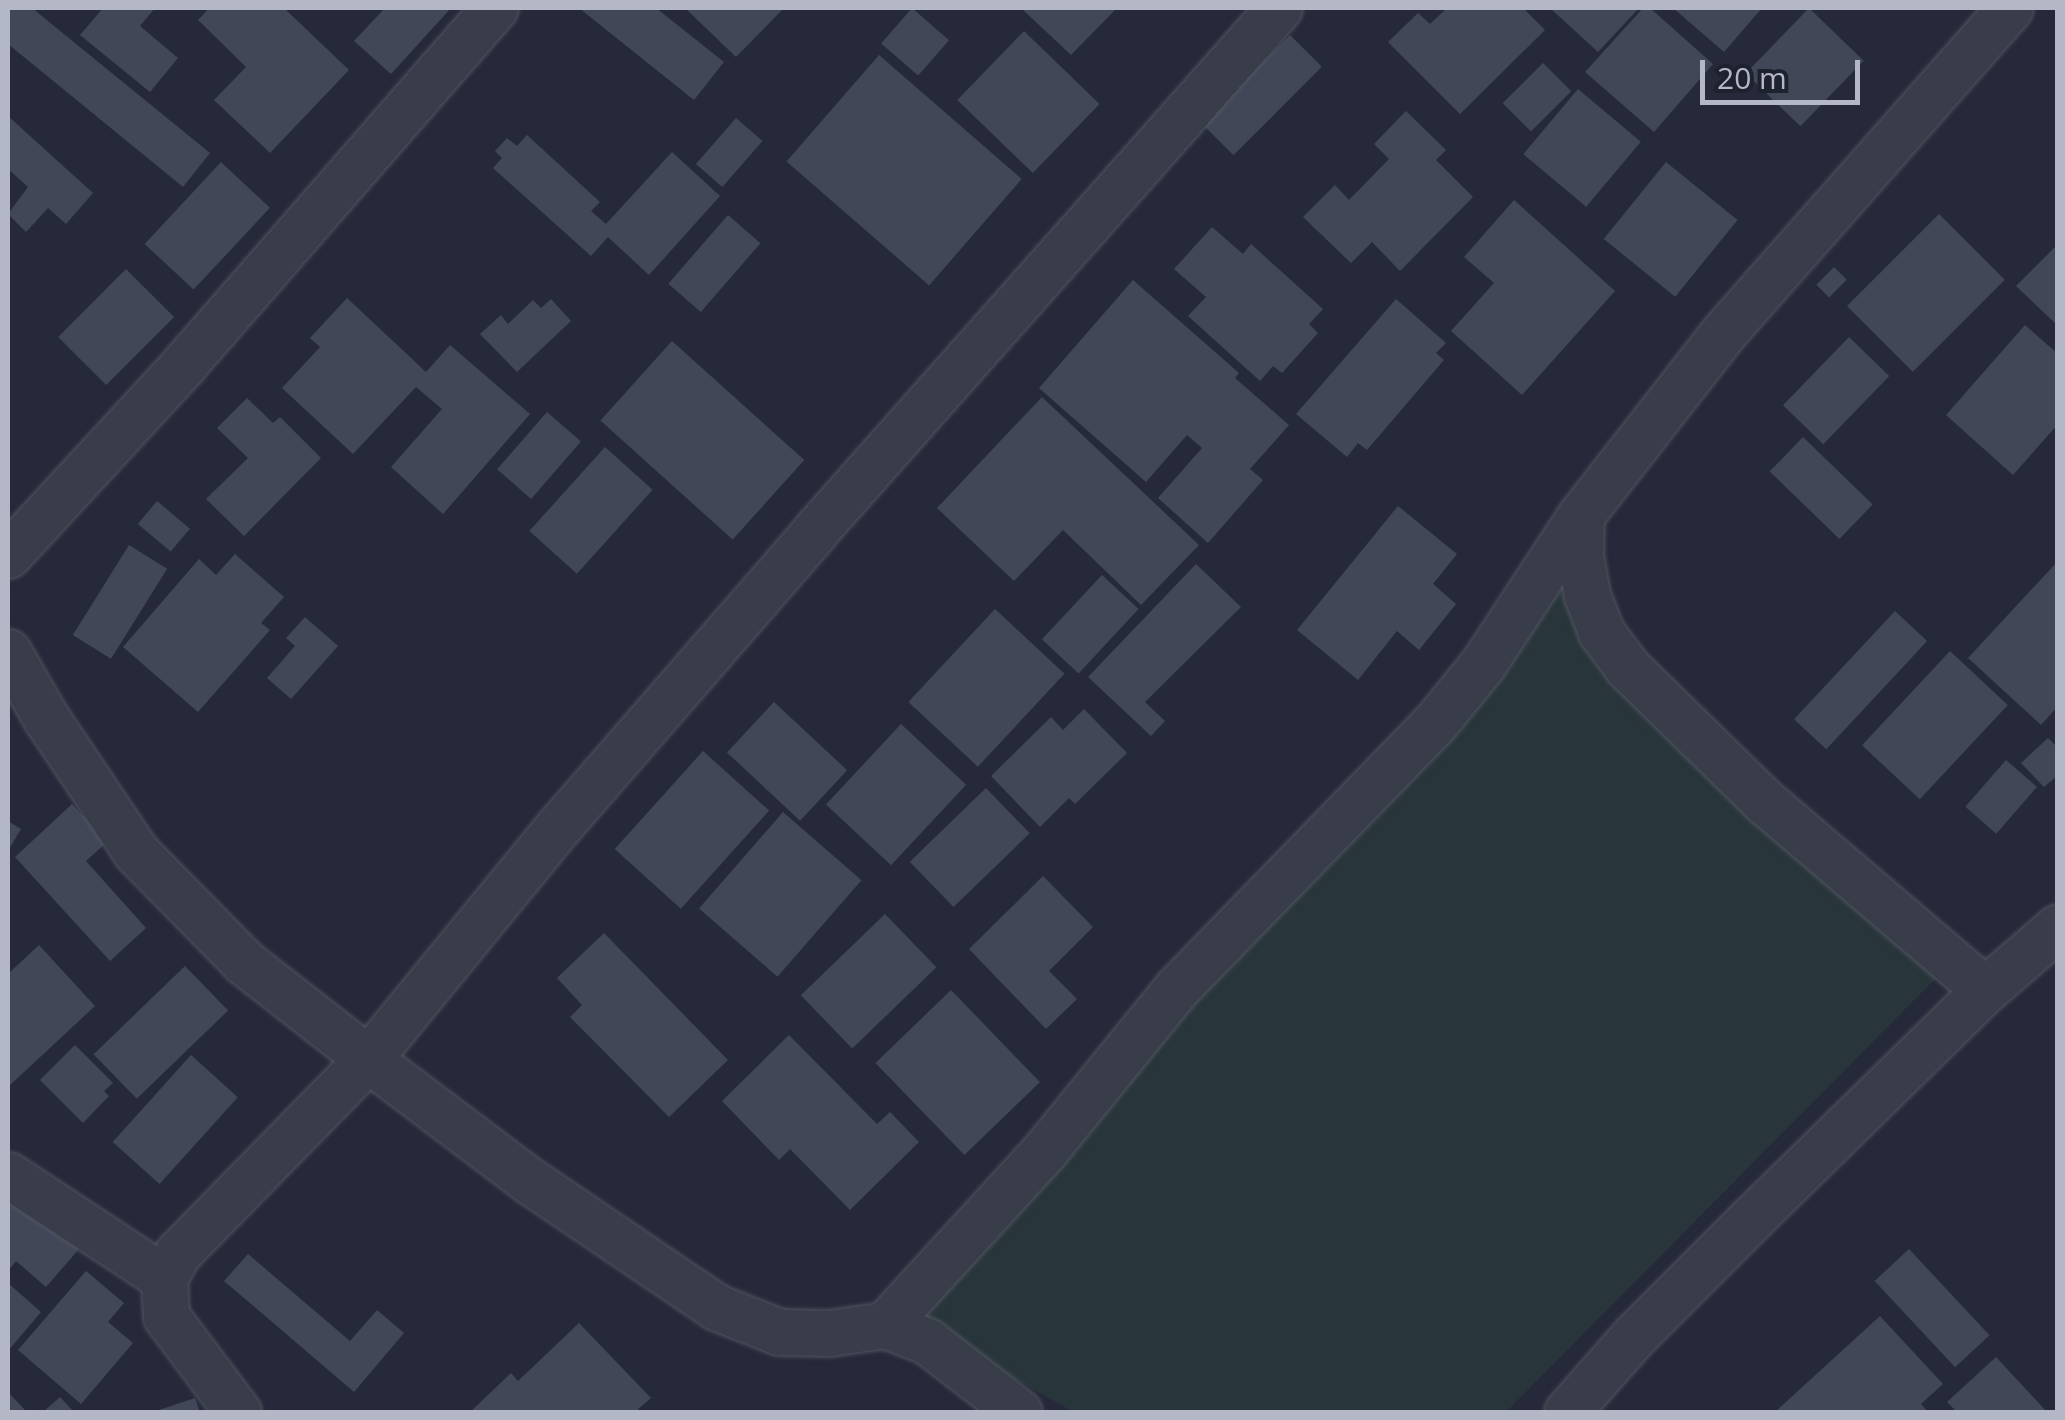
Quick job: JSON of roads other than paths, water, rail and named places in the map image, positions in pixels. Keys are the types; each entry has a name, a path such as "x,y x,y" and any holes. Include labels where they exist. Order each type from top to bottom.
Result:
{"street":[{"path":"8,554 184,364 495,8"},
{"path":"884,1325 1046,1149 1177,988 1434,724 1484,664 1581,515 1724,332 2010,8"},
{"path":"238,1412 166,1316 164,1278 200,1229 368,1060 559,826 1271,11"},
{"path":"1581,515 1580,555 1588,595 1601,632 1628,668 1765,802 1985,990"},
{"path":"8,652 46,718 136,852 244,962 368,1060 530,1181 716,1307 779,1332 829,1333 884,1325 927,1341 1019,1412"},
{"path":"1567,1412 1648,1322 1985,990 2058,928"},
{"path":"8,1175 164,1278"}]}
